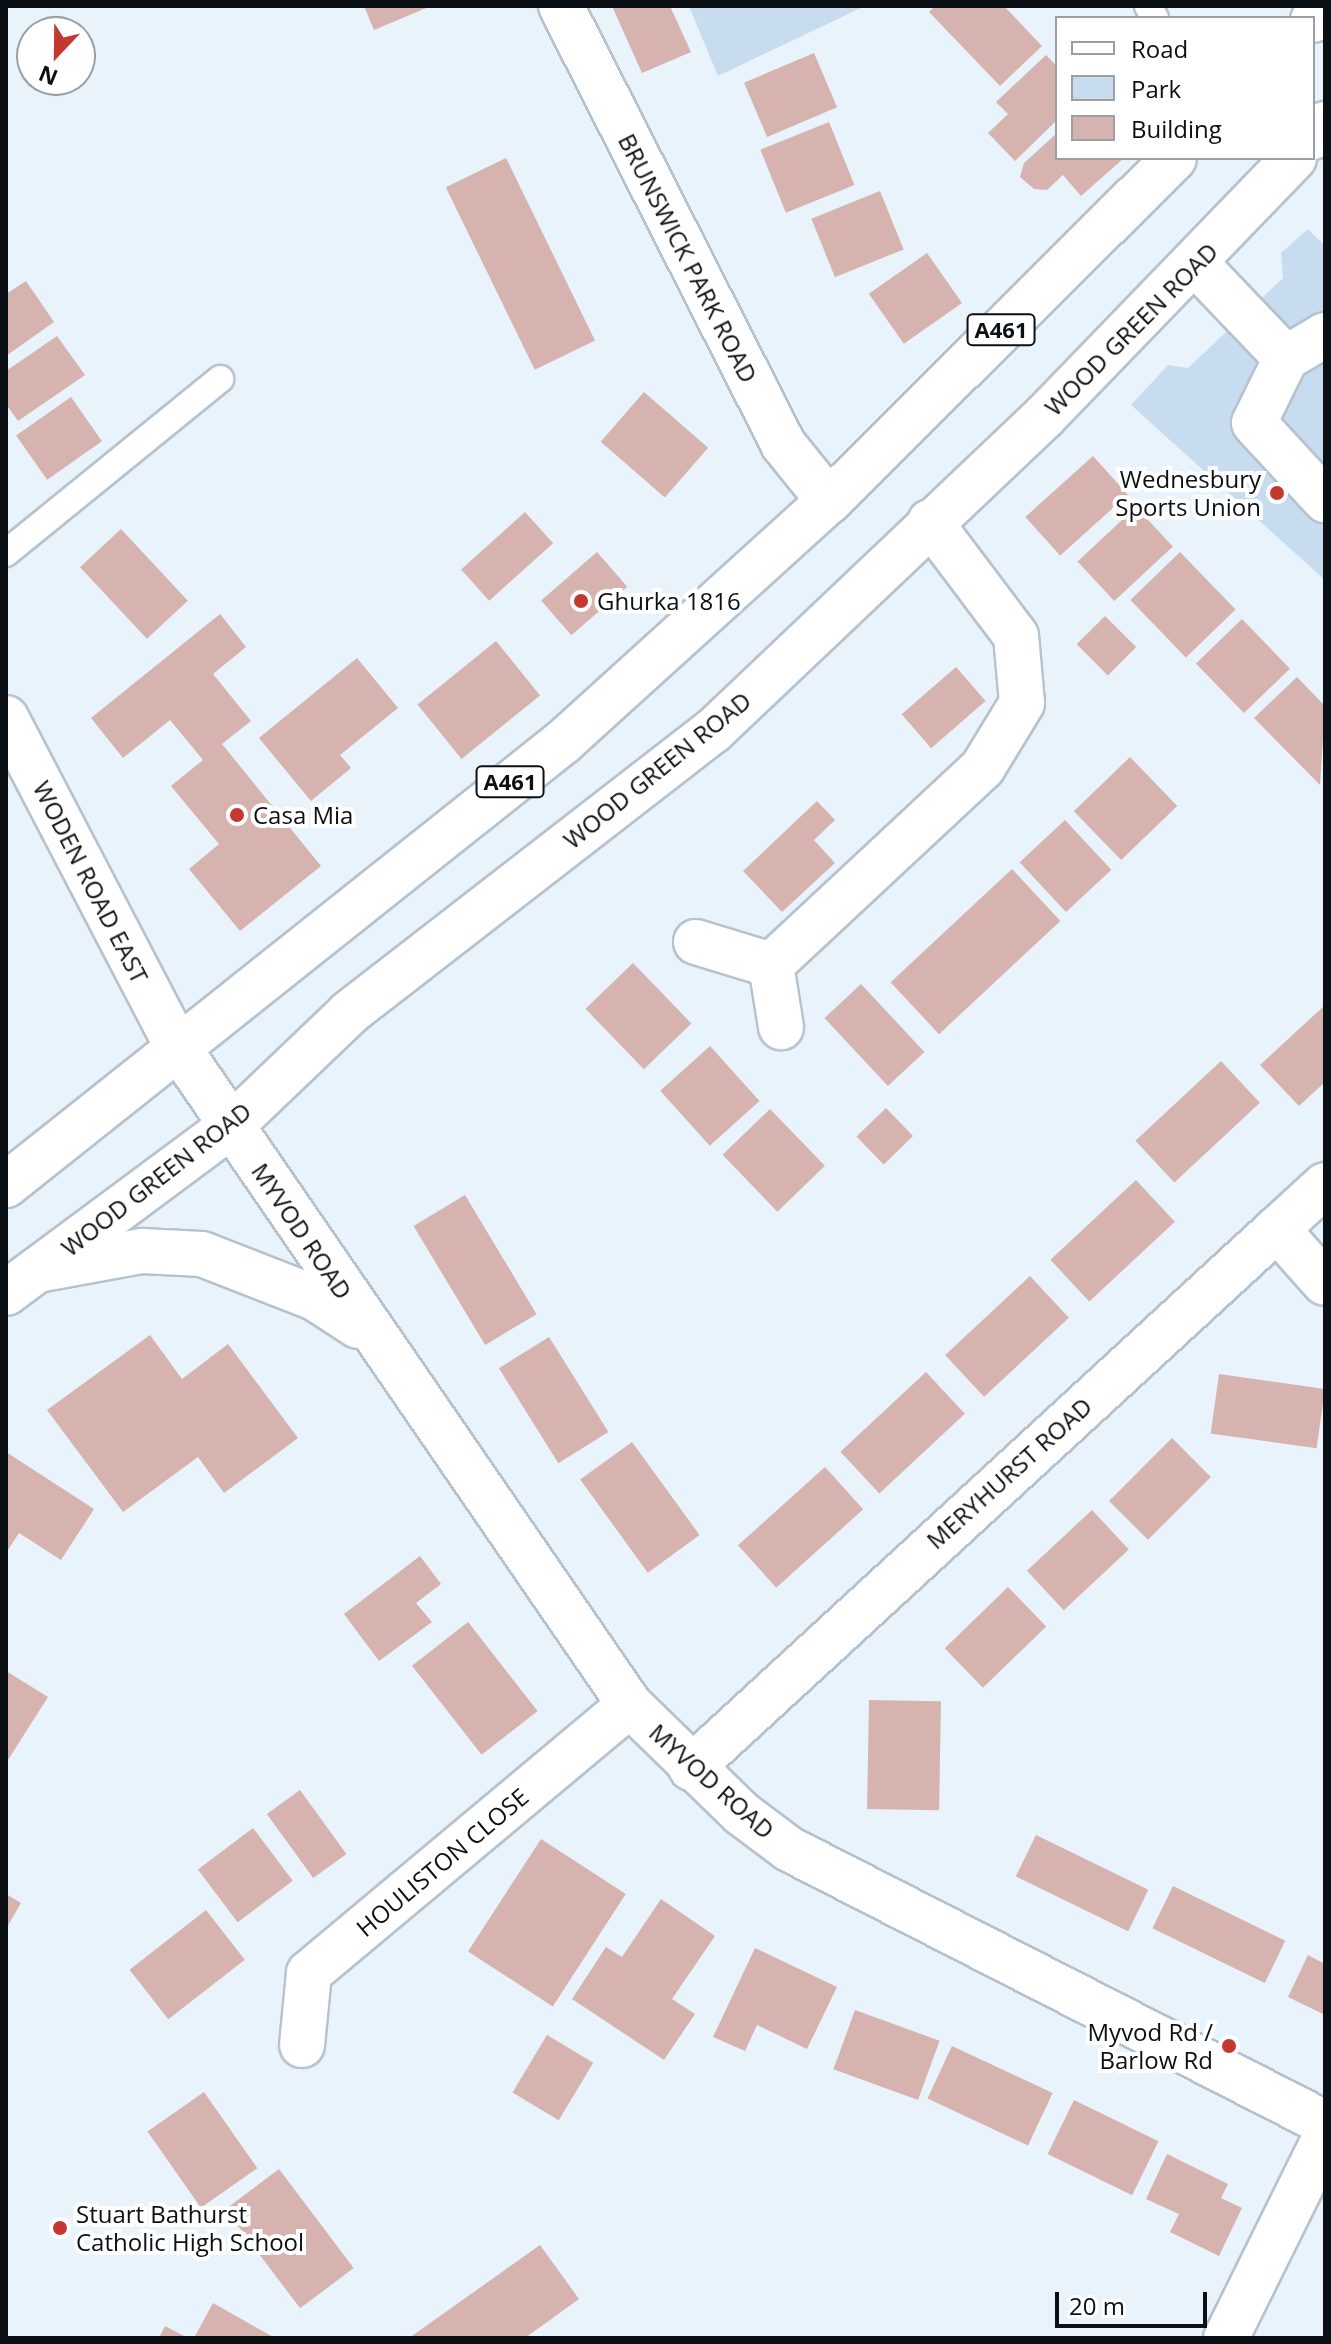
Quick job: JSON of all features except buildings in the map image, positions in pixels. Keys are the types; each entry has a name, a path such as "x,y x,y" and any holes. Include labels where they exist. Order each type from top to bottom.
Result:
{"main road":[{"name":"BRUNSWICK PARK ROAD","path":"561,6 783,444 829,501"},
{"name":"A461","path":"6,1185 563,742 829,501 1172,160"},
{"name":"WOOD GREEN ROAD","path":"22,1282 232,1125 349,1013 713,731 1197,265 1292,160"},
{"path":"1197,265 1286,358"},
{"path":"1325,335 1286,358 1254,423 1325,500"},
{"path":"771,965 983,767 1022,703 1016,636 930,522"},
{"name":"WODEN ROAD EAST","path":"6,718 177,1046 232,1125"},
{"path":"696,942 771,965"},
{"path":"771,965 781,1027"},
{"name":"MYVOD ROAD","path":"232,1125 373,1336 630,1705 691,1768 789,1849 862,1891 1325,2123"},
{"name":"MERYHURST ROAD","path":"691,1768 1325,1185"},
{"path":"1277,1229 1325,1283"},
{"name":"MYVOD ROAD","path":"22,1282 142,1251 202,1254 315,1298 373,1336"},
{"name":"HOULISTON CLOSE","path":"302,2045 309,1973 630,1705"},
{"path":"1226,2338 1325,2138"}],"lane":[{"path":"6,553 220,379"}],"green space":[{"path":"689,6 865,6 718,76"},
{"name":"Wednesbury Sports Union","path":"1308,229 1325,246 1325,580 1131,405 1168,365 1188,368 1283,278 1281,253"}],"place":[{"name":"Wednesbury Sports Union","path":"1277,493"},
{"name":"Ghurka 1816","path":"581,601"},
{"name":"Casa Mia","path":"237,815"},
{"name":"Myvod Rd / Barlow Rd","path":"1229,2046"},
{"name":"Stuart Bathurst Catholic High School","path":"60,2228"}]}
